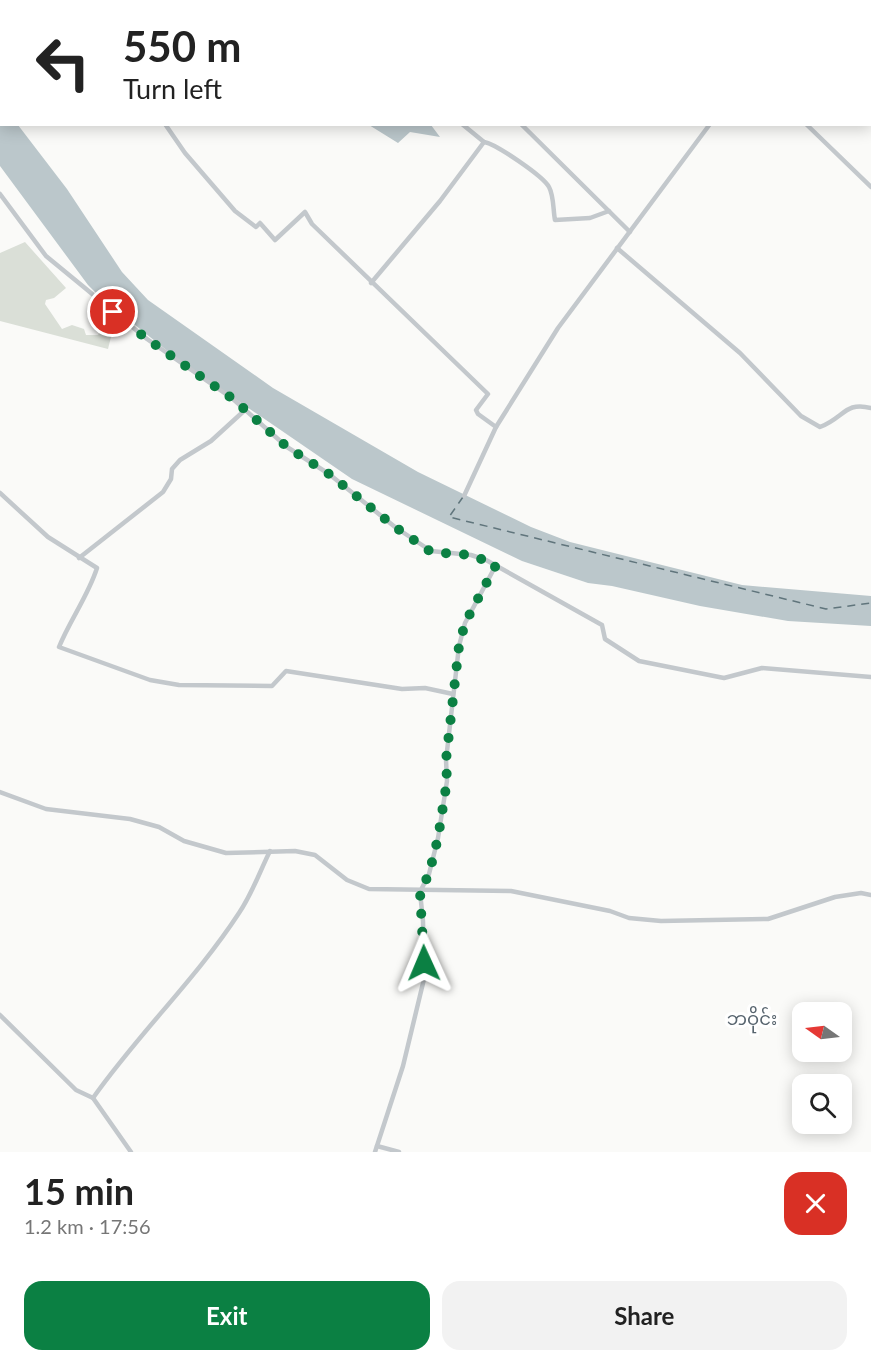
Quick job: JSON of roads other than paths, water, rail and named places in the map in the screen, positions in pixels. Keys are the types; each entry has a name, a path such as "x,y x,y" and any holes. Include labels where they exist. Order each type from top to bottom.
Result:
{"street":[{"path":"167,126 227,202 256,227 260,223 275,240 305,212 312,224 371,283 488,394 476,410 496,427"},
{"path":"464,126 484,142 492,143 505,155 515,158 543,178 551,190 555,220 590,218 609,211"},
{"path":"523,126 630,232"},
{"path":"464,496 496,427 558,328 709,126"},
{"path":"808,126 871,187"},
{"path":"371,283 441,201 484,142"},
{"path":"0,194 46,256 147,339 197,373 245,410 287,447 329,474 395,527 431,552 471,555 496,565 602,625 605,639 639,661 724,678 762,668 871,677"},
{"path":"617,248 740,353 786,401 811,422 820,427 836,421 850,406 857,404 871,408"},
{"path":"79,558 163,492 171,479 172,469 180,460 211,441 245,410"},
{"path":"0,493 27,521 97,568 91,587 68,626 59,647 150,680 179,685 272,686 286,671 402,690 426,688 453,694"},
{"path":"399,1152 376,1149 403,1066 424,979 424,930 420,892 429,874 438,838 447,781 446,760 459,646 465,623 496,565"},
{"path":"0,792 46,809 130,819 159,827 184,841 217,851 295,851 315,855 347,880 369,889 420,892 511,891 610,911 629,918 661,921 768,919 835,897 861,893 871,895"},
{"path":"93,1098 122,1057 207,956 240,912 270,851"},
{"path":"0,1015 76,1089 93,1098 131,1152"}],"district":[{"name":"ဘဝိုင်း","path":"752,1019"}]}
